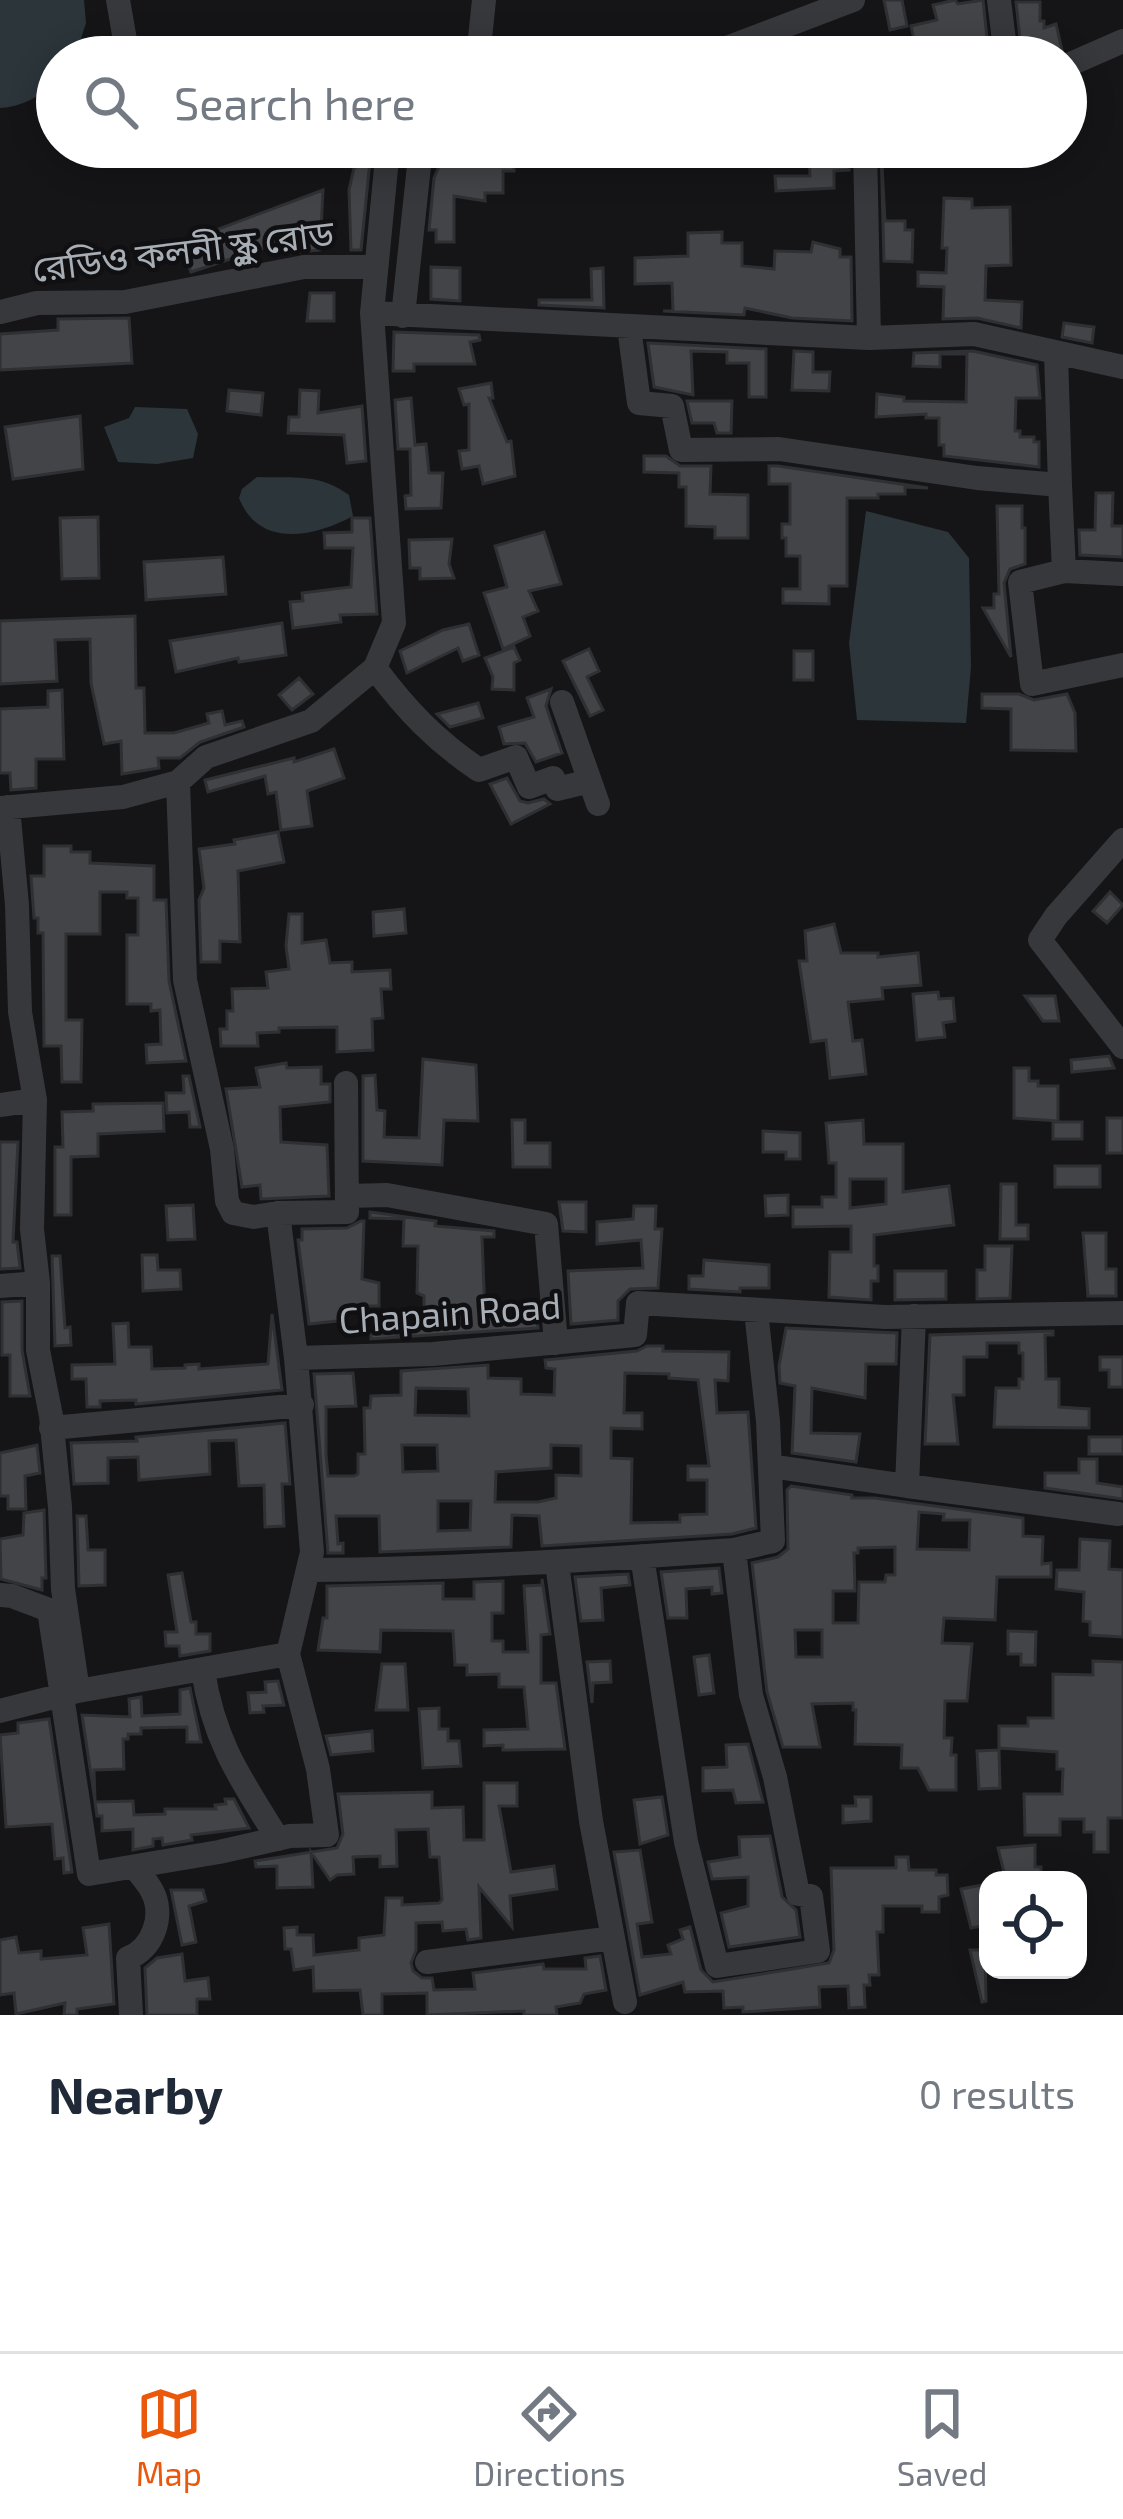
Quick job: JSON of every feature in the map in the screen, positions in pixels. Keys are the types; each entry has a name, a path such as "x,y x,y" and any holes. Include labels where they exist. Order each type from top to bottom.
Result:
{"street":[{"path":"118,0 124,36"},
{"path":"480,36 484,0"},
{"path":"758,36 853,0"},
{"path":"999,0 1003,36"},
{"path":"1087,57 1123,41"},
{"path":"0,1711 69,1692 288,1654 318,1769 327,1835 278,1839 89,1874 69,1692 60,1508 38,1349 32,1228 35,1100 9,915 4,808 123,797 178,782 206,757 310,721 375,668 394,623 372,314 386,168"},
{"path":"403,316 417,168"},
{"path":"865,168 869,338"},
{"name":"রেডিও কলনী স্কুল রোড","path":"0,312 37,303 125,302 304,267 375,267"},
{"path":"372,314 869,338 974,334 1123,367"},
{"path":"629,327 639,403 672,406 681,450 779,449 977,478 1060,485"},
{"path":"1056,353 1064,571"},
{"path":"1123,574 1064,571 1020,582 1032,684 1123,665"},
{"path":"375,668 405,710 439,743 479,770 517,757 529,787 553,778 557,790 594,792 562,702"},
{"path":"178,782 185,980 232,1213 347,1212 346,1083"},
{"path":"1123,840 1040,940 1123,1047"},
{"path":"0,1105 35,1100"},
{"path":"346,1196 387,1195 546,1224 556,1343"},
{"path":"278,1214 296,1358"},
{"path":"0,1286 38,1283"},
{"name":"Chapain Road","path":"288,1654 312,1552 296,1358 433,1354 635,1336 638,1303 885,1317 1123,1313"},
{"path":"309,1570 557,1563 734,1550 773,1541 756,1311"},
{"path":"908,1486 914,1316"},
{"path":"51,1428 302,1406"},
{"path":"770,1466 1118,1514"},
{"path":"642,1556 686,1841 717,1966 818,1951 811,1895 798,1894 775,1777 752,1695 734,1550"},
{"path":"557,1563 591,1821 625,2002"},
{"path":"0,1595 49,1610 69,1692"},
{"path":"203,1670 209,1710 223,1750 278,1839"},
{"path":"131,2015 128,1958 141,1953 156,1930 155,1895 134,1867"},
{"path":"427,1962 613,1938"}],"shaded area":[{"path":"0,0 84,0 82,36 36,36 36,97 0,108"},
{"path":"135,407 187,409 198,434 193,458 157,464 118,462 104,427 129,418"},
{"path":"257,477 327,483 349,495 353,516 305,533 274,532 248,514 239,498"},
{"path":"866,511 948,532 969,558 971,667 966,723 857,720 849,643"}],"building":[{"path":"884,0 902,0 907,26 890,30"},
{"path":"983,0 987,36 913,36 911,26 937,20 933,5"},
{"path":"1016,2 1040,2 1040,21 1044,28 1056,24 1059,36 1020,36"},
{"path":"354,168 369,168 361,250 351,250 349,190"},
{"path":"439,168 514,168 503,171 503,193 485,193 485,201 454,196 454,242 436,242 436,230 429,230"},
{"path":"810,168 849,168 834,171 834,188 776,191 775,176 810,176"},
{"path":"882,168 885,221 905,221 905,230 913,230 912,262 884,261"},
{"path":"323,190 320,250 288,253 288,240 191,272 181,243"},
{"path":"944,198 972,199 972,208 1010,207 1011,265 986,266 985,300 1022,302 1021,328 977,318 943,319 944,287 918,286 918,272 946,273"},
{"path":"722,232 722,243 742,243 742,266 774,269 775,251 811,252 813,242 840,249 840,257 851,257 852,321 792,318 745,308 744,315 663,311 673,311 672,283 635,284 635,258 688,256 688,233"},
{"path":"431,267 460,268 460,301 431,299"},
{"path":"603,268 604,308 539,305 539,300 592,300 591,269"},
{"path":"310,293 334,293 334,321 307,321"},
{"path":"129,318 132,363 0,370 0,334 58,330 58,319"},
{"path":"1064,323 1094,327 1092,343 1062,337"},
{"path":"394,332 479,335 480,340 470,342 475,364 414,364 414,371 393,371"},
{"path":"648,343 766,349 766,397 749,397 749,363 727,363 727,352 691,351 693,395 654,387"},
{"path":"794,351 813,352 813,372 830,372 829,391 792,390"},
{"path":"973,351 1037,365 1040,398 1016,398 1015,431 1039,442 1039,467 944,456 939,418 926,418 926,414 876,417 877,394 904,397 904,401 966,402 967,354 940,354 940,367 913,366 914,353"},
{"path":"491,383 493,398 489,398 507,442 511,441 515,476 483,484 479,466 462,469 459,451 469,450 469,404 464,405 459,389"},
{"path":"229,390 263,393 261,415 227,411"},
{"path":"300,390 319,391 318,413 362,406 366,461 347,463 344,435 288,433 289,417 299,417"},
{"path":"411,398 415,445 426,444 429,473 443,473 441,508 406,509 405,496 411,495 410,449 398,449 395,400"},
{"path":"687,401 732,401 731,433 717,433 714,423 692,423"},
{"path":"80,416 83,469 13,479 5,427"},
{"path":"644,456 666,456 680,466 711,466 710,494 748,495 748,538 715,538 715,527 686,526 686,487 679,487 679,473 644,472"},
{"path":"769,466 928,488 905,487 905,494 847,498 847,586 829,586 829,604 783,603 783,589 800,589 800,556 786,556 786,538 782,538 782,524 790,524 790,484 769,484"},
{"path":"1096,493 1113,493 1112,526 1123,526 1123,557 1080,555 1079,530 1095,530"},
{"path":"997,506 1022,506 1025,528 1025,564 1010,569 1004,583 1011,657 983,608 994,608 994,594 999,594"},
{"path":"98,517 99,578 62,579 60,518"},
{"path":"352,518 370,518 377,614 340,615 341,622 293,628 290,602 303,601 302,593 351,587 353,548 325,548 324,533 352,532"},
{"path":"544,532 561,584 529,591 538,611 523,617 530,636 503,649 484,593 507,587 495,546"},
{"path":"452,539 449,564 454,578 420,579 420,568 410,568 409,540"},
{"path":"223,557 226,594 146,600 144,562"},
{"path":"135,616 136,688 144,688 145,733 174,733 209,723 207,714 222,711 225,725 242,721 244,727 200,742 180,758 158,758 159,768 122,774 121,741 104,744 91,683 90,639 55,640 57,681 0,684 0,621"},
{"path":"282,623 286,655 239,662 238,658 176,672 170,641"},
{"path":"469,624 479,655 463,661 458,648 407,673 400,651 443,630"},
{"path":"514,647 520,660 514,663 514,690 492,689 493,677 485,658"},
{"path":"589,649 599,671 587,677 603,710 590,716 563,661"},
{"path":"794,651 813,651 813,680 794,680"},
{"path":"299,678 313,694 292,710 279,695"},
{"path":"551,689 546,706 562,753 536,762 525,743 504,744 499,727 534,717 527,698"},
{"path":"62,690 64,759 36,759 36,788 11,790 10,773 0,773 0,709 48,707 48,691"},
{"path":"982,694 1019,694 1034,700 1067,694 1075,713 1076,751 1011,750 1011,709 982,708"},
{"path":"478,703 483,718 450,727 437,714"},
{"path":"334,749 344,778 307,791 312,826 281,830 276,792 268,794 265,776 208,792 205,780"},
{"path":"507,778 520,801 544,799 550,804 511,824 490,784"},
{"path":"278,832 284,862 238,871 240,942 220,941 220,962 201,962 199,900 204,888 199,849"},
{"path":"44,846 90,852 90,863 154,866 154,900 166,900 169,981 186,1061 147,1063 146,1045 161,1044 160,1010 151,1011 151,1004 127,1004 127,935 138,935 138,898 127,898 127,892 100,892 100,934 66,934 66,1020 82,1020 81,1082 62,1082 61,1046 44,1046 43,933 38,933 38,918 34,918 31,876 44,876"},
{"path":"1110,892 1123,905 1107,923 1093,911"},
{"path":"404,909 406,933 374,936 373,912"},
{"path":"289,914 302,914 302,943 326,940 330,963 352,962 352,972 390,970 391,989 381,989 383,1018 372,1019 373,1050 337,1052 337,1027 279,1028 279,1032 257,1033 258,1046 221,1046 220,1029 227,1029 227,1011 233,1011 232,989 268,988 266,972 289,969"},
{"path":"834,924 841,953 878,953 878,957 918,953 921,985 882,988 883,999 848,1002 853,1041 862,1040 866,1074 830,1078 826,1040 811,1042 799,961 807,961 805,931"},
{"path":"938,992 939,999 953,998 955,1021 943,1023 945,1037 917,1040 913,994"},
{"path":"1025,996 1055,996 1059,1021 1043,1021"},
{"path":"1109,1056 1114,1068 1072,1072 1071,1060"},
{"path":"423,1059 476,1065 478,1121 444,1120 442,1165 363,1161 363,1076 375,1075 377,1110 385,1111 384,1137 419,1138"},
{"path":"286,1063 287,1068 321,1067 321,1084 330,1084 330,1102 280,1107 281,1142 327,1145 329,1196 261,1199 260,1185 242,1187 226,1089 260,1087 256,1068"},
{"path":"1014,1068 1029,1068 1029,1081 1038,1081 1038,1086 1058,1086 1058,1121 1014,1118"},
{"path":"183,1076 189,1076 200,1127 190,1127 189,1112 167,1113 166,1093 184,1093"},
{"path":"163,1103 164,1131 98,1134 98,1156 71,1157 71,1215 55,1215 55,1147 63,1147 62,1112 93,1111 93,1104"},
{"path":"1107,1118 1123,1118 1123,1153 1107,1153"},
{"path":"512,1120 525,1120 525,1143 550,1143 550,1167 513,1167"},
{"path":"863,1120 864,1144 903,1144 903,1192 949,1186 954,1225 874,1235 878,1281 871,1281 871,1300 829,1297 830,1252 851,1252 851,1226 793,1227 793,1207 822,1207 822,1197 836,1197 836,1163 829,1163 826,1123","holes":["850,1179 886,1179 886,1204 850,1208"]},
{"path":"1053,1122 1082,1122 1082,1139 1053,1139"},
{"path":"763,1131 800,1133 800,1159 786,1159 786,1152 763,1152"},
{"path":"0,1142 18,1142 13,1242 17,1242 20,1268 0,1269"},
{"path":"1055,1166 1100,1166 1100,1187 1055,1187"},
{"path":"1001,1184 1016,1184 1016,1225 1028,1225 1028,1239 1000,1239"},
{"path":"788,1195 788,1215 766,1216 765,1196"},
{"path":"559,1202 586,1202 586,1232 563,1231"},
{"path":"193,1205 195,1239 168,1240 166,1206"},
{"path":"634,1206 656,1206 655,1229 662,1229 658,1288 630,1289 618,1301 618,1320 571,1324 568,1271 643,1268 641,1240 597,1244 597,1222 633,1219"},
{"path":"370,1212 436,1221 435,1226 494,1231 494,1237 482,1237 485,1315 537,1317 538,1328 371,1339 371,1334 403,1334 403,1323 424,1323 424,1296 417,1293 418,1246 403,1246 404,1219 370,1218"},
{"path":"361,1221 362,1279 379,1283 379,1306 345,1306 347,1320 309,1324 298,1240 302,1240 302,1229 347,1228"},
{"path":"1083,1233 1106,1233 1106,1269 1116,1269 1116,1296 1088,1296"},
{"path":"985,1246 1012,1246 1010,1298 977,1299 977,1270 985,1270"},
{"path":"142,1255 157,1255 158,1270 180,1270 181,1289 143,1291"},
{"path":"52,1256 60,1256 65,1328 70,1327 71,1345 55,1346"},
{"path":"704,1260 769,1265 769,1288 740,1288 740,1292 689,1289 689,1276 703,1276"},
{"path":"895,1271 946,1271 946,1299 895,1300"},
{"path":"22,1301 22,1350 30,1396 10,1396 10,1355 2,1355 2,1302"},
{"path":"272,1314 282,1390 136,1404 136,1400 100,1401 100,1407 87,1407 86,1379 72,1379 72,1365 115,1364 113,1324 128,1323 129,1347 151,1347 152,1369 268,1364"},
{"path":"786,1328 897,1333 896,1364 866,1364 865,1398 812,1388 811,1433 860,1434 856,1462 792,1453 795,1386 780,1383 779,1366"},
{"path":"1053,1331 1045,1335 1046,1379 1059,1379 1059,1407 1089,1409 1089,1428 994,1427 996,1388 1019,1388 1023,1353 1019,1353 1019,1343 987,1343 987,1357 964,1357 964,1395 953,1395 958,1444 925,1444 930,1335"},
{"path":"663,1346 663,1351 729,1352 728,1381 715,1380 717,1413 748,1412 756,1528 732,1534 542,1546 539,1516 512,1515 511,1547 380,1552 379,1516 336,1516 343,1553 328,1553 314,1374 353,1373 356,1406 326,1407 326,1455 328,1476 354,1476 358,1454 365,1454 364,1408 370,1408 371,1396 401,1395 401,1371 488,1365 488,1378 521,1379 521,1394 554,1395 555,1369 546,1368 545,1360","holes":["625,1373 698,1380 709,1466 688,1466 688,1480 707,1480 707,1514 680,1515 680,1522 631,1523 632,1459 611,1458 611,1428 642,1429 642,1413 624,1413","416,1388 468,1389 469,1416 415,1415","402,1445 437,1445 438,1471 403,1472","551,1445 581,1446 581,1476 556,1475 556,1498 495,1502 496,1472 551,1468","438,1501 471,1501 470,1530 438,1531"]},
{"path":"1100,1357 1123,1357 1123,1387 1109,1387 1109,1370 1100,1370"},
{"path":"285,1423 290,1484 282,1484 284,1526 265,1527 264,1485 239,1486 236,1440 209,1441 210,1474 139,1480 138,1457 108,1458 108,1483 74,1484 71,1443 137,1441 136,1437"},
{"path":"1089,1437 1123,1437 1123,1454 1089,1454"},
{"path":"37,1445 40,1473 25,1476 26,1509 8,1509 8,1496 0,1496 0,1453"},
{"path":"1079,1459 1097,1459 1097,1483 1123,1487 1123,1499 1045,1488 1045,1473 1079,1473"},
{"path":"791,1486 1023,1518 1023,1536 1043,1537 1042,1564 1051,1563 1051,1577 997,1577 995,1620 944,1618 942,1643 972,1644 967,1701 945,1701 944,1738 952,1738 951,1755 956,1755 956,1790 929,1790 918,1768 901,1768 902,1745 855,1744 853,1703 812,1704 820,1747 783,1747 767,1692 752,1563 778,1557 788,1549 787,1490","holes":["919,1512 944,1514 943,1520 970,1520 969,1550 917,1549","895,1547 895,1575 886,1575 885,1582 859,1582 858,1623 833,1623 833,1591 855,1591 854,1553 858,1548","795,1630 822,1630 822,1657 796,1657"]},
{"path":"44,1510 46,1578 42,1578 42,1590 1,1579 0,1539 23,1535 24,1513"},
{"path":"77,1516 86,1516 88,1550 105,1550 105,1585 79,1586"},
{"path":"1080,1539 1110,1541 1109,1569 1123,1570 1123,1637 1090,1635 1090,1622 1083,1621 1084,1592 1056,1589 1057,1570 1079,1570"},
{"path":"719,1568 722,1593 712,1594 712,1587 686,1589 687,1618 668,1618 661,1572"},
{"path":"182,1573 191,1622 196,1622 196,1634 210,1634 210,1651 180,1656 179,1646 166,1646 165,1632 177,1632 168,1575"},
{"path":"628,1574 630,1585 601,1588 603,1620 581,1621 575,1577"},
{"path":"542,1579 550,1634 541,1635 541,1683 556,1683 565,1749 484,1746 484,1730 528,1729 524,1687 499,1687 499,1674 467,1675 467,1665 455,1665 453,1631 381,1630 380,1652 318,1650 323,1618 327,1618 327,1586 443,1583 443,1599 474,1599 474,1582 503,1581 503,1613 492,1613 492,1641 503,1641 503,1652 528,1652 524,1586 542,1585"},
{"path":"1008,1631 1036,1632 1035,1665 1021,1665 1021,1654 1008,1654"},
{"path":"709,1655 714,1693 699,1695 694,1657"},
{"path":"610,1661 611,1682 593,1683 592,1703 587,1662"},
{"path":"1093,1661 1123,1662 1123,1818 1108,1818 1108,1852 1094,1852 1094,1832 1084,1832 1084,1819 1060,1819 1060,1835 1025,1835 1024,1794 1062,1794 1063,1769 1057,1769 1057,1752 999,1748 999,1726 1028,1726 1028,1718 1053,1718 1053,1674 1093,1675"},
{"path":"382,1664 405,1664 408,1710 376,1710"},
{"path":"278,1681 284,1705 263,1706 264,1712 250,1713 248,1693 266,1692 265,1682"},
{"path":"190,1688 201,1742 187,1742 187,1727 141,1728 141,1734 128,1734 123,1739 124,1769 94,1770 95,1801 82,1715 130,1717 129,1699 141,1697 142,1716 180,1714 180,1690"},
{"path":"439,1708 439,1729 448,1729 448,1741 459,1741 461,1766 423,1768 419,1709"},
{"path":"49,1719 72,1872 64,1873 63,1858 55,1859 52,1824 6,1827 0,1735 18,1733 18,1723"},
{"path":"372,1731 373,1751 331,1755 326,1736"},
{"path":"748,1744 763,1802 736,1803 733,1790 703,1791 703,1768 727,1767 726,1745"},
{"path":"999,1750 1000,1788 979,1789 977,1751"},
{"path":"484,1783 517,1783 517,1806 499,1806 511,1872 554,1866 557,1889 510,1896 512,1927 479,1887 481,1938 468,1940 466,1929 443,1931 442,1922 416,1923 413,1971 432,1978 434,1990 475,1989 473,1973 543,1964 544,1969 586,1969 585,1958 600,1956 606,1990 584,1994 580,2003 556,2007 557,2015 524,2015 524,2011 427,2015 427,1993 382,1994 382,2015 363,2015 360,1990 314,1991 313,1967 294,1970 291,1949 285,1949 284,1928 297,1927 297,1935 313,1935 314,1955 359,1950 359,1938 384,1935 386,1898 402,1898 402,1905 442,1900 439,1857 430,1857 428,1829 396,1830 397,1866 380,1867 380,1856 353,1857 354,1874 330,1880 311,1852 337,1848 343,1834 338,1794 432,1792 432,1808 463,1807 464,1840 484,1840"},
{"path":"662,1797 668,1835 640,1844 634,1800"},
{"path":"855,1797 871,1797 871,1821 843,1823 843,1806 856,1806"},
{"path":"225,1799 234,1799 249,1828 191,1835 192,1840 163,1845 162,1838 153,1839 153,1846 133,1850 133,1829 102,1831 95,1802 133,1801 134,1815 165,1814 165,1809 216,1809 215,1805 226,1804"},
{"path":"770,1836 782,1897 796,1910 800,1937 729,1947 721,1913 748,1906 748,1877 712,1879 708,1862 740,1857 739,1837"},
{"path":"1035,1845 1035,1867 1041,1871 1004,1871 998,1848"},
{"path":"640,1850 652,1922 637,1924 642,1957 671,1954 668,1945 683,1939 680,1930 690,1927 701,1970 713,1982 829,1963 834,1950 831,1868 896,1868 896,1857 908,1857 909,1870 947,1875 948,1895 939,1897 939,1912 922,1912 922,1906 883,1906 883,1932 877,1932 879,1975 869,1975 870,1985 864,1985 865,2007 849,2008 848,1986 819,1987 820,2007 743,2012 743,2007 724,2008 723,1991 685,1992 683,1982 640,1995 614,1852"},
{"path":"311,1852 313,1887 277,1888 277,1866 256,1867 255,1861"},
{"path":"979,1886 979,1927 971,1928 961,1889"},
{"path":"171,1890 203,1890 206,1901 189,1906 196,1942 182,1945"},
{"path":"109,1924 114,2004 77,2009 77,2015 64,2015 65,2003 16,2014 14,1993 0,1995 0,1940 16,1937 19,1953 41,1951 41,1959 87,1955 83,1928"},
{"path":"970,1950 979,1950 979,1979 986,1979 986,2001 982,2002"},
{"path":"182,1954 185,1981 208,1978 210,1999 197,1999 197,2015 147,2015 145,1968 157,1958"}]}
